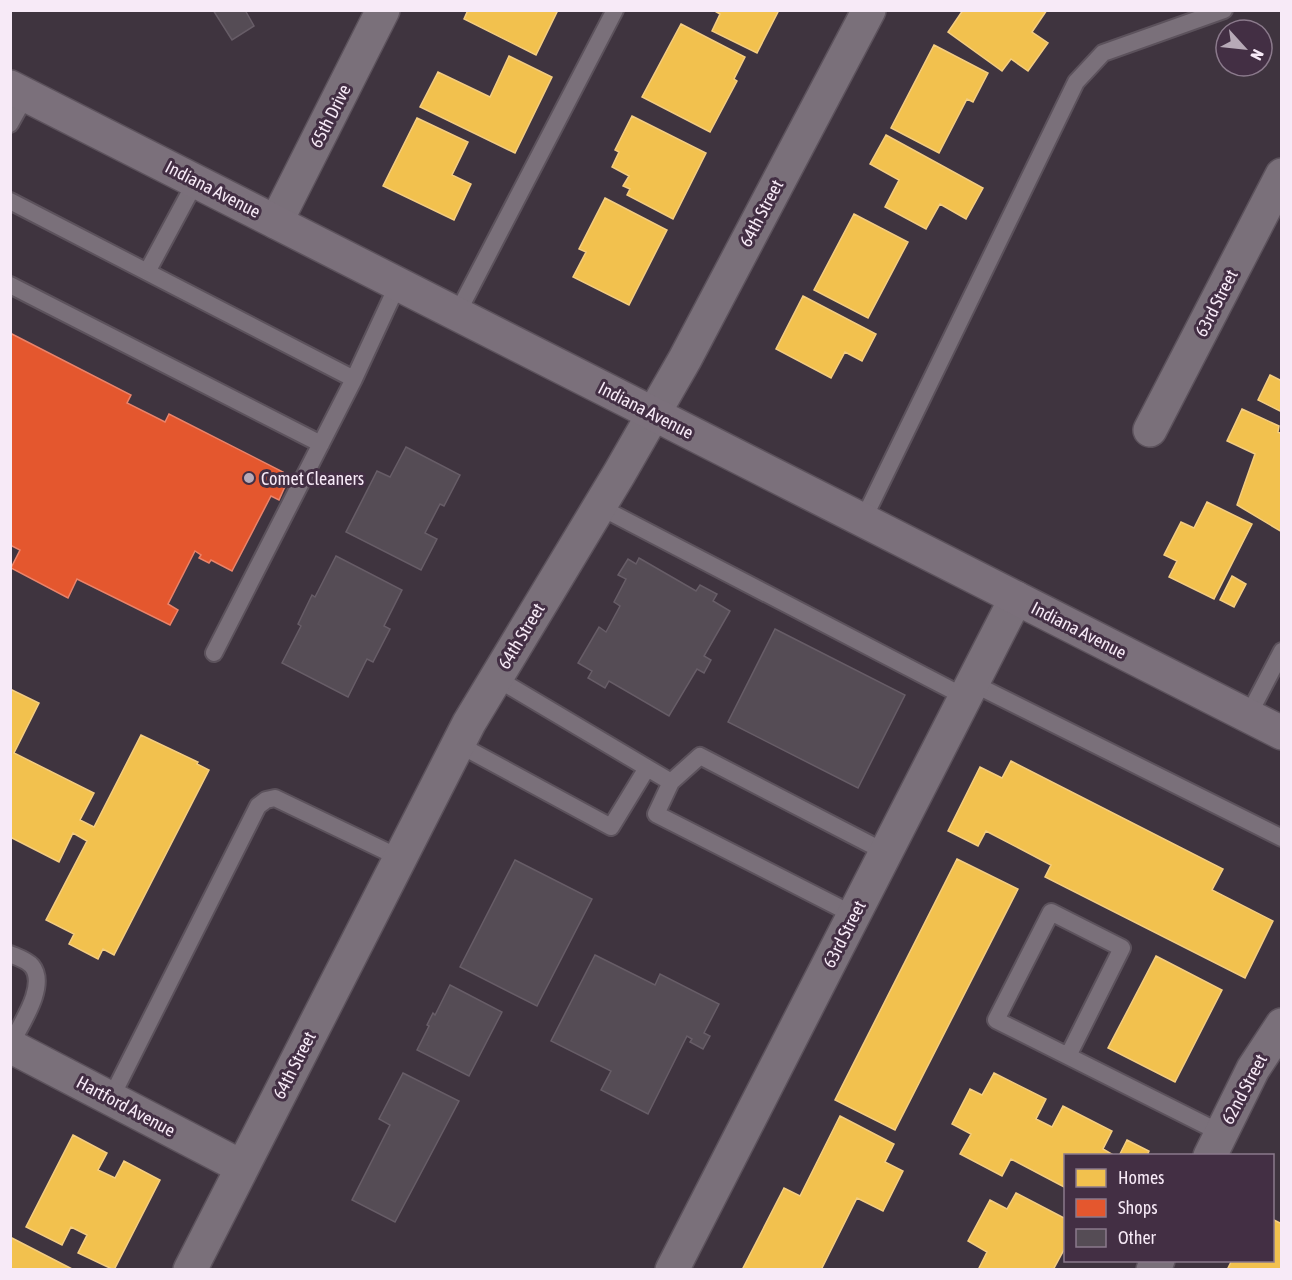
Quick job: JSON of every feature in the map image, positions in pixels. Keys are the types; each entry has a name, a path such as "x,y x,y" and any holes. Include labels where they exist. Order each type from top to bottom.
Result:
{"main road":[{"name":"Indiana Avenue","path":"18,91 1281,733"}],"street":[{"name":"65th Drive","path":"276,222 383,10"},
{"name":"64th Street","path":"190,1269 458,744 686,359 869,10"},
{"name":"63rd Street","path":"1150,430 1281,175"},
{"name":"63rd Street","path":"672,1269 1016,598"},
{"name":"62nd Street","path":"1216,1144 1253,1069 1281,1025"},
{"name":"Hartford Avenue","path":"10,1046 242,1167"}],"lane":[{"path":"458,314 615,10"},
{"path":"862,520 1076,82 1102,53 1224,10"},
{"path":"10,124 18,91"},
{"path":"147,272 196,181"},
{"path":"10,201 354,379"},
{"path":"214,652 354,379 398,284"},
{"path":"10,285 321,444"},
{"path":"600,507 969,690 1281,838"},
{"path":"1248,716 1281,651"},
{"path":"496,678 671,782"},
{"path":"458,744 611,827 647,768"},
{"path":"854,915 656,814 671,782 700,756 885,852"},
{"path":"111,1098 258,806 266,800 275,798 400,858"},
{"path":"1068,1056 1122,948 1051,912 996,1020 1068,1056 1216,1144"},
{"path":"10,954 31,965 38,981 37,992 10,1046"}],"building: Homes":[{"path":"468,10 558,10 536,55 464,19"},
{"path":"713,10 779,10 757,53 712,31 720,14"},
{"path":"963,10 1047,10 1032,32 1048,43 1028,71 1011,59 1002,71 948,32"},
{"path":"681,24 745,57 734,79 737,81 710,132 642,97"},
{"path":"934,45 988,73 973,102 967,99 939,153 891,128"},
{"path":"509,56 552,77 515,153 420,107 438,72 490,97"},
{"path":"632,116 706,153 673,219 627,195 630,189 623,186 629,176 612,167 619,152 615,150"},
{"path":"417,118 468,142 452,175 471,184 454,220 383,186"},
{"path":"886,135 983,188 966,219 940,204 926,229 885,207 899,180 870,164"},
{"path":"605,198 667,230 629,305 573,277 586,252 579,249"},
{"path":"854,214 908,242 868,318 814,290"},
{"path":"803,296 876,334 862,361 845,352 831,378 776,349"},
{"path":"1270,375 1282,381 1282,412 1258,400"},
{"path":"1242,409 1279,426 1278,432 1282,434 1282,532 1237,505 1255,454 1227,441"},
{"path":"1207,502 1252,524 1214,599 1169,577 1177,561 1164,555 1181,522 1194,528"},
{"path":"1232,576 1246,584 1234,607 1220,600"},
{"path":"10,689 39,703 14,753 94,793 80,820 94,827 141,735 198,762 197,764 209,770 114,955 103,949 98,959 69,944 74,934 46,920 87,841 73,833 59,862 10,837"},
{"path":"1011,761 1223,869 1212,890 1273,921 1245,978 1045,877 1051,865 986,831 978,846 948,831 980,767 1002,778"},
{"path":"957,859 1018,889 895,1130 835,1100"},
{"path":"1156,956 1222,990 1175,1082 1108,1048"},
{"path":"994,1073 1046,1099 1036,1119 1052,1127 1063,1106 1112,1131 1103,1149 1112,1154 1064,1154 1064,1187 1011,1159 1002,1176 960,1154 971,1134 952,1124 970,1089 982,1095"},
{"path":"840,1116 894,1144 885,1162 903,1171 883,1211 857,1198 821,1270 742,1270 784,1188 800,1196"},
{"path":"73,1135 107,1153 98,1170 115,1178 124,1161 160,1180 114,1270 78,1253 87,1235 71,1227 62,1245 26,1227"},
{"path":"1127,1140 1149,1151 1148,1154 1120,1154"},
{"path":"1016,1193 1064,1218 1064,1250 1053,1270 978,1270 987,1252 968,1241 990,1200 1007,1209"},
{"path":"1274,1220 1282,1224 1282,1270 1227,1270 1231,1262 1274,1262"},
{"path":"10,1237 74,1270 10,1270"}],"building: Shops":[{"path":"10,333 131,395 127,403 165,422 169,414 283,472 280,478 287,482 279,500 271,496 232,571 211,560 209,563 199,558 201,555 195,551 168,604 178,610 170,625 77,579 68,598 11,568 20,550 10,545"}],"building: Other":[{"path":"213,10 245,10 254,26 232,40"},
{"path":"406,447 460,475 444,506 440,504 425,533 437,539 421,570 346,532 377,471 390,477"},
{"path":"336,556 402,590 384,626 390,629 373,662 367,659 348,697 282,663 301,626 298,624 312,595 315,597"},
{"path":"639,558 696,591 700,585 717,594 713,601 730,611 704,656 711,660 704,673 697,669 669,716 609,681 605,688 588,678 592,671 578,663 599,627 606,632 620,606 614,602 626,579 618,575 628,559 636,564"},
{"path":"775,629 905,695 858,788 728,722"},
{"path":"515,860 592,899 537,1006 460,967"},
{"path":"595,955 655,985 660,974 719,1004 704,1033 710,1036 703,1049 690,1042 692,1039 687,1036 648,1114 601,1090 611,1071 551,1041"},
{"path":"450,985 502,1012 469,1076 417,1050 433,1013 435,1015"},
{"path":"403,1073 459,1101 395,1222 352,1200 390,1125 379,1119"}],"place":[{"name":"Comet Cleaners","path":"249,478"}]}
